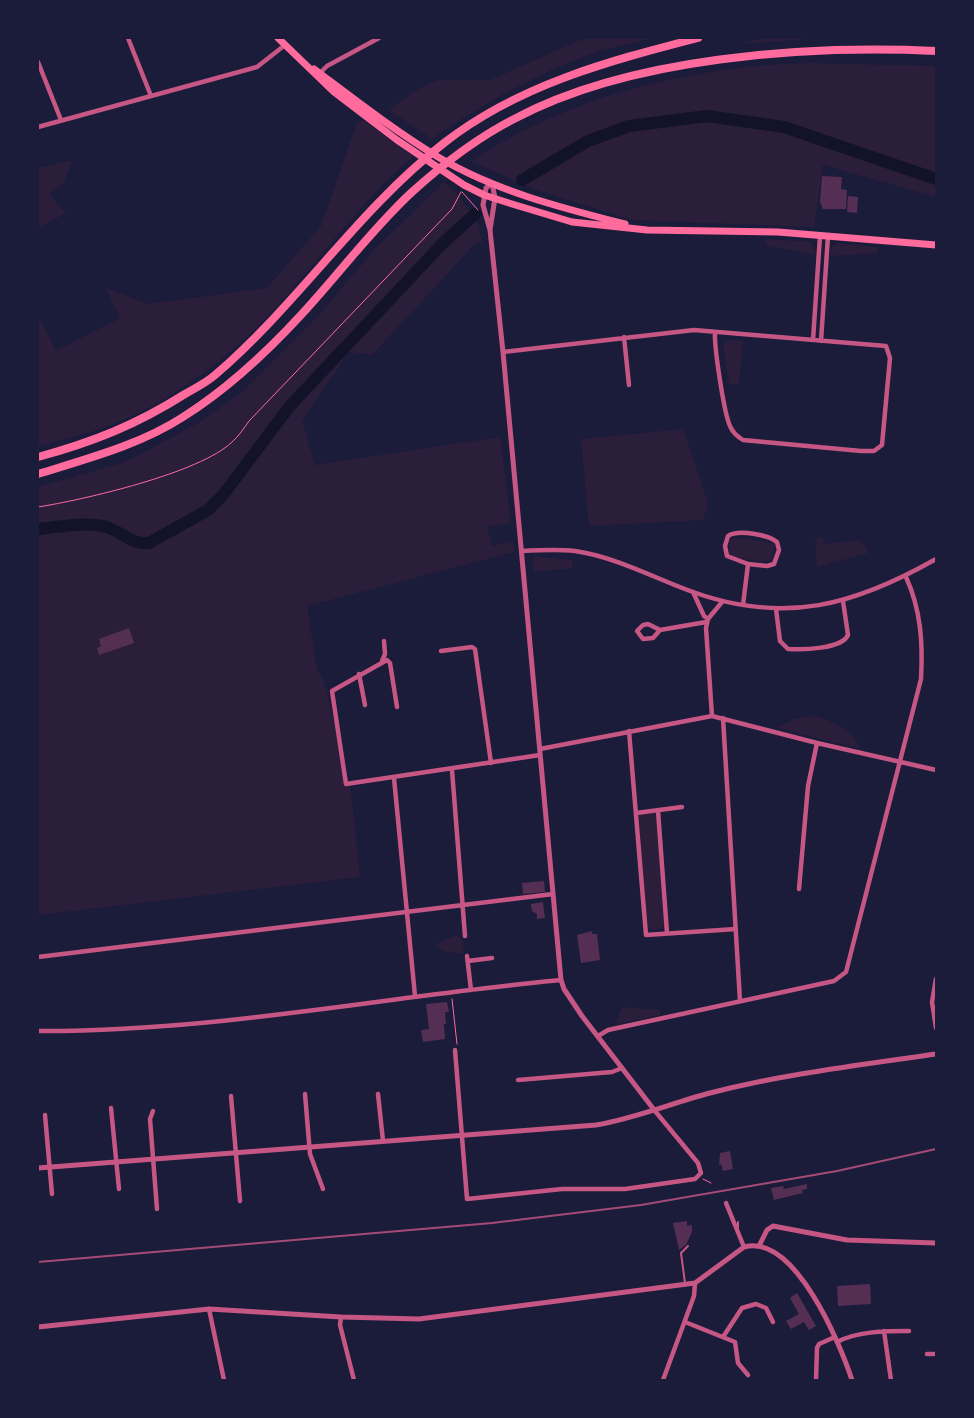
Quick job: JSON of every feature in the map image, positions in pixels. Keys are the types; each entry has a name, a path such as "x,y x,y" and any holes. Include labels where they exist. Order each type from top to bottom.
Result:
{"highway":[{"path":"38,457 86,444 151,416 214,376 282,311 398,182 444,144 487,114 582,70 698,38"},
{"path":"38,474 90,458 138,440 182,418 221,390 300,316 333,277 411,193 444,165 492,131 546,104 590,88 662,71 756,56 819,51 936,51"}],"main road":[{"path":"278,38 357,110 397,140 464,185 495,198 572,222 647,230 778,232 936,245"},
{"path":"318,75 439,157 492,183 559,207 647,230"}],"street":[{"path":"128,38 151,96"},
{"path":"318,75 327,66 379,38"},
{"path":"38,127 257,66 285,45"},
{"path":"38,62 61,120"},
{"path":"460,1200 562,1189 625,1189 690,1181 699,1176 701,1168 582,1016 564,989 561,980 503,352 490,230 483,205 486,188 492,183 495,198 490,230"},
{"path":"813,340 824,236"},
{"path":"821,341 824,236"},
{"path":"503,352 694,330 881,346 888,350 890,358 884,440 882,445 874,451 743,440 735,435 728,421 714,345 715,332"},
{"path":"624,337 629,385"},
{"path":"732,534 770,538 778,542 777,559 774,564 767,566 748,564 727,556 726,540 732,534"},
{"path":"522,550 574,551 605,558 722,602 776,608 807,608 842,601 887,586 936,560"},
{"path":"743,605 748,564"},
{"path":"598,1036 611,1029 834,981 842,976 848,966 920,679 923,644 919,616 906,576"},
{"path":"693,592 692,595 707,620 712,716"},
{"path":"776,608 780,640 788,649 795,650 839,645 846,640 848,635 842,601"},
{"path":"660,630 655,626 643,625 638,634 643,639 653,638 660,630 707,620 722,602"},
{"path":"383,661 385,654 384,641"},
{"path":"441,651 474,647 491,763"},
{"path":"397,708 390,663 383,661 332,690 345,782 348,784 491,763 629,731 712,716 817,744 936,770"},
{"path":"359,674 365,704"},
{"path":"723,718 740,1001"},
{"path":"629,731 645,934 647,936 736,929"},
{"path":"799,889 808,786 817,744"},
{"path":"452,770 466,936"},
{"path":"394,778 415,996"},
{"path":"636,813 682,807"},
{"path":"658,811 667,933"},
{"path":"38,957 553,894"},
{"path":"471,990 467,959 492,958"},
{"path":"936,979 932,1002 936,1028"},
{"path":"38,1031 134,1030 201,1024 415,996 561,980"},
{"path":"455,1050 467,1199"},
{"path":"38,1168 596,1125 655,1111 728,1090 936,1054"},
{"path":"518,1080 612,1072 622,1068"},
{"path":"305,1094 310,1154 323,1189"},
{"path":"378,1094 382,1141"},
{"path":"230,1096 240,1201"},
{"path":"111,1108 119,1189"},
{"path":"153,1111 150,1119 157,1210"},
{"path":"45,1114 52,1194"},
{"path":"726,1202 744,1247"},
{"path":"759,1246 767,1230 773,1226 847,1240 936,1243"},
{"path":"38,1328 209,1309 341,1317 419,1319 696,1283 744,1247 759,1246 767,1248 780,1257 797,1273 810,1290 836,1339 852,1380"},
{"path":"663,1380 696,1291 696,1283"},
{"path":"723,1337 742,1308 756,1304 766,1308 773,1322"},
{"path":"209,1309 224,1380"},
{"path":"341,1317 340,1325 354,1380"},
{"path":"685,1322 735,1342 738,1364 748,1375"},
{"path":"884,1331 891,1380"},
{"path":"816,1380 817,1348 819,1344 836,1339 884,1331 909,1331"},
{"path":"927,1354 936,1354"}],"lane":[{"path":"738,1222 738,1230"},
{"path":"686,1285 680,1253 688,1246"}],"path":[{"path":"38,507 76,501 144,482 208,457 232,443 249,421 452,209 461,191 475,207"},
{"path":"449,993 458,1042 455,1050"},
{"path":"699,1176 711,1184"}],"shaded area":[{"path":"591,38 653,38 591,54 543,74 486,104 432,139 389,110 418,89 439,80 490,80 578,41"},
{"path":"763,38 825,38 740,44"},
{"path":"811,63 936,66 936,197 823,165 814,227 632,220 536,190 471,161 509,138 550,118 634,88 722,70 766,65"},
{"path":"363,120 413,157 373,195 265,319 210,368 145,410 100,429 38,446 38,315 56,351 120,318 106,288 148,304 267,288 321,226 357,123"},
{"path":"73,160 63,184 49,194 66,213 38,228 38,168"},
{"path":"444,182 456,193 478,223 482,243 475,244 372,355 349,352 302,421 315,465 500,437 511,523 487,527 492,546 513,541 514,552 307,606 317,670 324,681 351,791 360,877 38,915 38,487 125,462 195,425 242,392 318,316 375,249"},
{"path":"766,239 811,242 814,247 814,255 765,245"},
{"path":"838,243 878,247 877,253 830,256 832,246"},
{"path":"730,340 743,341 739,384 729,384 723,346"},
{"path":"683,429 708,503 703,520 589,526 581,439"},
{"path":"735,537 773,543 775,546 772,560 759,562 732,556 729,554 730,540"},
{"path":"823,537 824,544 858,540 865,545 868,553 817,567 815,538"},
{"path":"533,556 572,560 573,568 534,572"},
{"path":"814,716 829,721 847,731 861,749 777,728 793,719"},
{"path":"656,813 664,926 661,929 651,930 646,924 638,814"},
{"path":"457,935 463,941 464,954 443,951 436,944"},
{"path":"622,1007 659,1010 661,1015 616,1024"}],"building":[{"path":"822,176 842,177 841,189 847,190 846,209 823,209 820,202"},
{"path":"848,196 858,197 857,213 847,212"},
{"path":"129,628 134,643 99,655 97,648 101,646 99,639"},
{"path":"544,881 545,892 523,894 522,883"},
{"path":"543,902 545,918 537,919 537,914 532,911 531,904"},
{"path":"592,931 592,934 597,934 600,960 581,963 577,935"},
{"path":"447,1002 449,1012 445,1012 445,1039 423,1042 421,1030 429,1029 426,1004"},
{"path":"730,1151 733,1169 723,1171 721,1164 719,1165 720,1153"},
{"path":"807,1184 807,1189 802,1190 803,1193 774,1200 771,1188 783,1186 784,1189"},
{"path":"687,1221 687,1226 692,1225 692,1232 686,1245 679,1250 673,1223"},
{"path":"870,1284 871,1304 838,1306 837,1286"},
{"path":"797,1293 816,1326 809,1330 804,1322 791,1329 786,1321 799,1314 790,1298"}],"waterway":[{"path":"522,180 588,141 629,126 707,116 784,127 936,179"},
{"path":"38,529 78,525 103,526 136,542 149,543 208,510 223,495 289,407 443,243 475,214"}],"railway":[{"path":"38,1262 492,1223 641,1205 837,1171 936,1149"}]}
